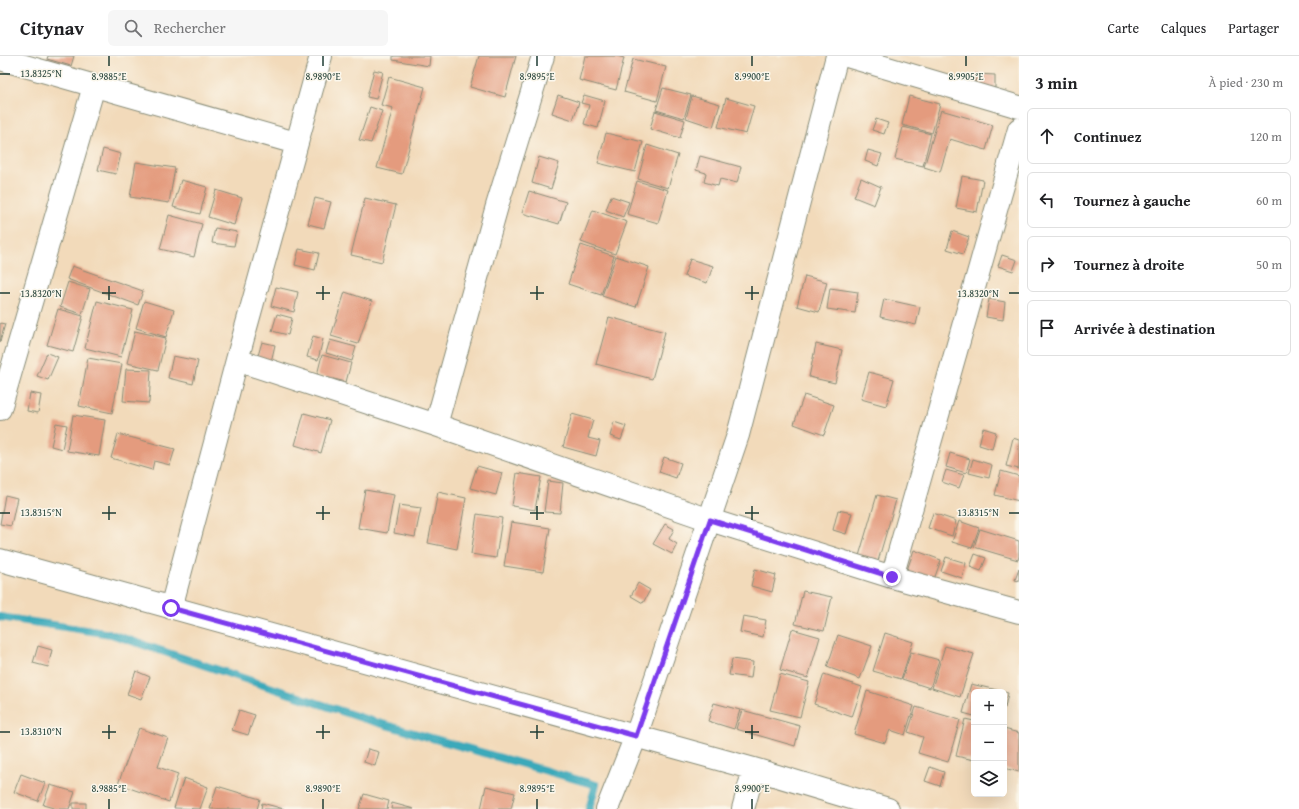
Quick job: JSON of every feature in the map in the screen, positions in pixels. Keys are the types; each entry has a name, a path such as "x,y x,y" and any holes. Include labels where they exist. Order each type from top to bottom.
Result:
{"street":[{"path":"171,608 237,360 321,56"},
{"path":"436,425 497,206 543,56"},
{"path":"607,809 636,736 738,435 837,56"},
{"path":"847,56 1019,107"},
{"path":"0,59 296,143"},
{"path":"0,409 94,86"},
{"path":"892,577 1019,129"},
{"path":"237,360 436,425 710,520 892,577 1019,612"},
{"path":"0,560 754,769 888,809"},
{"path":"743,809 754,769"}],"building":[{"path":"48,56 74,56 71,66 47,59"},
{"path":"393,56 430,56 429,66 393,60"},
{"path":"479,56 516,56 505,97 470,87"},
{"path":"585,56 617,56 624,58 616,90 579,80"},
{"path":"633,59 666,67 657,101 624,92"},
{"path":"374,70 383,72 376,99 367,97"},
{"path":"976,74 995,75 995,88 975,87"},
{"path":"389,77 425,87 402,174 377,168 393,108 381,105"},
{"path":"663,88 691,95 684,118 656,110"},
{"path":"558,95 579,102 573,120 552,113"},
{"path":"584,95 605,101 598,128 584,124 589,105 581,103"},
{"path":"692,96 720,104 713,127 686,118"},
{"path":"909,96 940,104 932,133 902,125"},
{"path":"726,98 754,106 746,134 718,127"},
{"path":"370,107 382,111 371,143 359,140"},
{"path":"941,110 993,125 986,150 950,139 940,172 924,167"},
{"path":"655,111 685,120 680,138 650,129"},
{"path":"876,119 888,123 884,134 872,130"},
{"path":"903,127 931,134 923,166 895,159"},
{"path":"606,133 643,142 635,172 598,163"},
{"path":"647,145 678,155 668,188 638,179"},
{"path":"103,149 121,154 116,174 98,170"},
{"path":"868,150 882,154 878,166 865,161"},
{"path":"700,156 741,167 737,183 720,179 718,186 704,182 706,173 696,170"},
{"path":"539,157 559,163 551,189 532,183"},
{"path":"136,162 175,168 169,203 130,197"},
{"path":"962,176 983,180 977,212 956,208"},
{"path":"861,178 881,187 874,205 854,197"},
{"path":"181,180 207,187 200,214 173,207"},
{"path":"637,181 668,190 658,223 627,214"},
{"path":"216,190 242,198 234,225 208,217"},
{"path":"529,191 566,202 559,224 522,213"},
{"path":"611,196 629,202 623,217 606,210"},
{"path":"315,198 331,202 324,228 308,224"},
{"path":"365,198 396,205 382,262 351,255"},
{"path":"593,210 627,222 615,254 581,242"},
{"path":"169,215 202,224 194,257 160,249"},
{"path":"215,228 237,232 234,246 212,243"},
{"path":"952,231 969,237 963,254 947,249"},
{"path":"581,245 614,256 601,295 568,284"},
{"path":"299,249 319,253 315,270 295,265"},
{"path":"1002,255 1017,260 1013,271 998,266"},
{"path":"616,256 649,267 636,307 602,296"},
{"path":"690,259 713,266 707,283 684,276"},
{"path":"72,266 143,291 138,305 67,279"},
{"path":"805,276 827,282 819,312 797,306"},
{"path":"68,282 90,289 82,314 60,307"},
{"path":"276,287 298,292 294,312 271,306"},
{"path":"830,288 858,292 855,313 827,309"},
{"path":"345,292 372,301 358,344 331,336"},
{"path":"884,299 920,307 916,325 880,317"},
{"path":"989,299 1005,302 1003,320 986,317"},
{"path":"97,301 133,310 121,357 85,348"},
{"path":"144,301 174,310 166,337 136,328"},
{"path":"58,309 83,316 73,352 47,345"},
{"path":"277,314 292,318 288,335 272,331"},
{"path":"609,317 665,332 652,379 596,364"},
{"path":"0,323 5,324 0,342"},
{"path":"135,331 166,338 158,370 127,363"},
{"path":"313,336 323,339 318,360 307,357"},
{"path":"330,340 356,347 352,361 326,353"},
{"path":"262,342 275,345 271,362 257,359"},
{"path":"816,344 842,350 835,383 809,377"},
{"path":"47,353 58,357 48,380 37,376"},
{"path":"322,355 351,363 346,382 317,375"},
{"path":"173,356 198,361 193,384 168,378"},
{"path":"88,358 122,364 112,413 79,406"},
{"path":"126,369 151,370 149,403 123,401"},
{"path":"869,372 894,379 886,406 861,399"},
{"path":"30,393 41,395 38,413 27,411"},
{"path":"804,395 834,405 824,435 794,424"},
{"path":"304,413 330,420 321,453 295,445"},
{"path":"572,414 593,420 588,438 600,441 596,456 563,447"},
{"path":"73,415 105,420 99,456 67,451"},
{"path":"614,422 626,426 621,440 610,436"},
{"path":"56,423 67,425 62,449 51,446"},
{"path":"983,428 996,432 992,449 979,445"},
{"path":"118,434 175,449 170,465 154,461 152,470 111,458"},
{"path":"1013,438 1019,440 1019,469 1006,466"},
{"path":"950,453 970,459 966,473 946,467"},
{"path":"664,457 681,463 676,478 659,472"},
{"path":"973,459 992,465 989,478 969,473"},
{"path":"477,466 502,473 496,495 470,488"},
{"path":"946,470 964,475 959,488 942,482"},
{"path":"1001,471 1019,476 1019,501 995,495"},
{"path":"517,473 541,477 535,510 512,506"},
{"path":"548,481 563,483 560,513 544,512"},
{"path":"365,490 394,495 387,533 358,528"},
{"path":"438,492 466,498 457,549 428,543"},
{"path":"5,495 17,498 11,526 0,524"},
{"path":"877,495 896,500 878,561 859,556"},
{"path":"399,505 421,508 415,537 394,533"},
{"path":"838,510 852,513 846,534 833,530"},
{"path":"933,513 956,521 952,536 928,528"},
{"path":"477,514 502,518 496,558 471,554"},
{"path":"959,521 979,528 972,548 952,542"},
{"path":"511,522 550,528 543,572 504,566"},
{"path":"665,524 674,529 669,539 677,544 672,554 653,544"},
{"path":"980,529 1019,541 1018,560 974,547"},
{"path":"914,550 941,560 933,582 906,573"},
{"path":"975,554 986,558 981,571 970,567"},
{"path":"946,557 966,563 962,578 941,571"},
{"path":"755,569 776,575 772,592 751,586"},
{"path":"1019,569 1019,581 1015,580"},
{"path":"638,583 650,590 643,603 631,596"},
{"path":"803,591 832,597 824,631 795,624"},
{"path":"743,616 766,620 763,637 740,632"},
{"path":"792,629 820,637 808,678 780,670"},
{"path":"885,633 913,642 901,679 873,671"},
{"path":"838,635 872,646 860,679 827,667"},
{"path":"38,646 52,650 48,667 33,663"},
{"path":"945,646 974,654 960,697 932,688"},
{"path":"911,652 939,660 930,688 902,679"},
{"path":"732,659 753,662 751,678 729,675"},
{"path":"136,671 150,677 141,699 127,694"},
{"path":"780,674 809,682 800,717 770,710"},
{"path":"824,674 862,687 852,717 814,704"},
{"path":"971,684 992,689 971,689 971,715 963,713"},
{"path":"867,691 914,706 905,735 890,730 885,743 854,734"},
{"path":"714,703 740,710 734,729 708,721"},
{"path":"916,707 960,720 948,762 918,753 923,737 908,732"},
{"path":"239,710 255,715 248,735 232,730"},
{"path":"742,710 800,726 795,746 736,729"},
{"path":"965,719 971,720 971,759 956,756"},
{"path":"139,728 168,738 158,767 178,774 169,802 118,784"},
{"path":"1007,730 1019,733 1019,772 1007,769"},
{"path":"368,749 379,752 375,766 364,762"},
{"path":"930,767 944,772 940,786 925,781"},
{"path":"21,774 45,783 38,801 14,792"},
{"path":"184,778 208,787 200,809 174,808"},
{"path":"50,785 75,792 69,809 57,809 43,805"},
{"path":"217,786 260,799 257,809 210,809"},
{"path":"486,786 515,793 511,809 481,809"},
{"path":"364,794 389,801 387,809 359,809"},
{"path":"73,803 86,803 86,809 73,809"},
{"path":"262,803 284,809 261,809"},
{"path":"392,803 414,809 391,809"}],"waterway":[{"path":"0,617 111,634 365,719 596,785 589,809"}],"route":[{"path":"171,608 636,736 710,520 892,577"}]}
